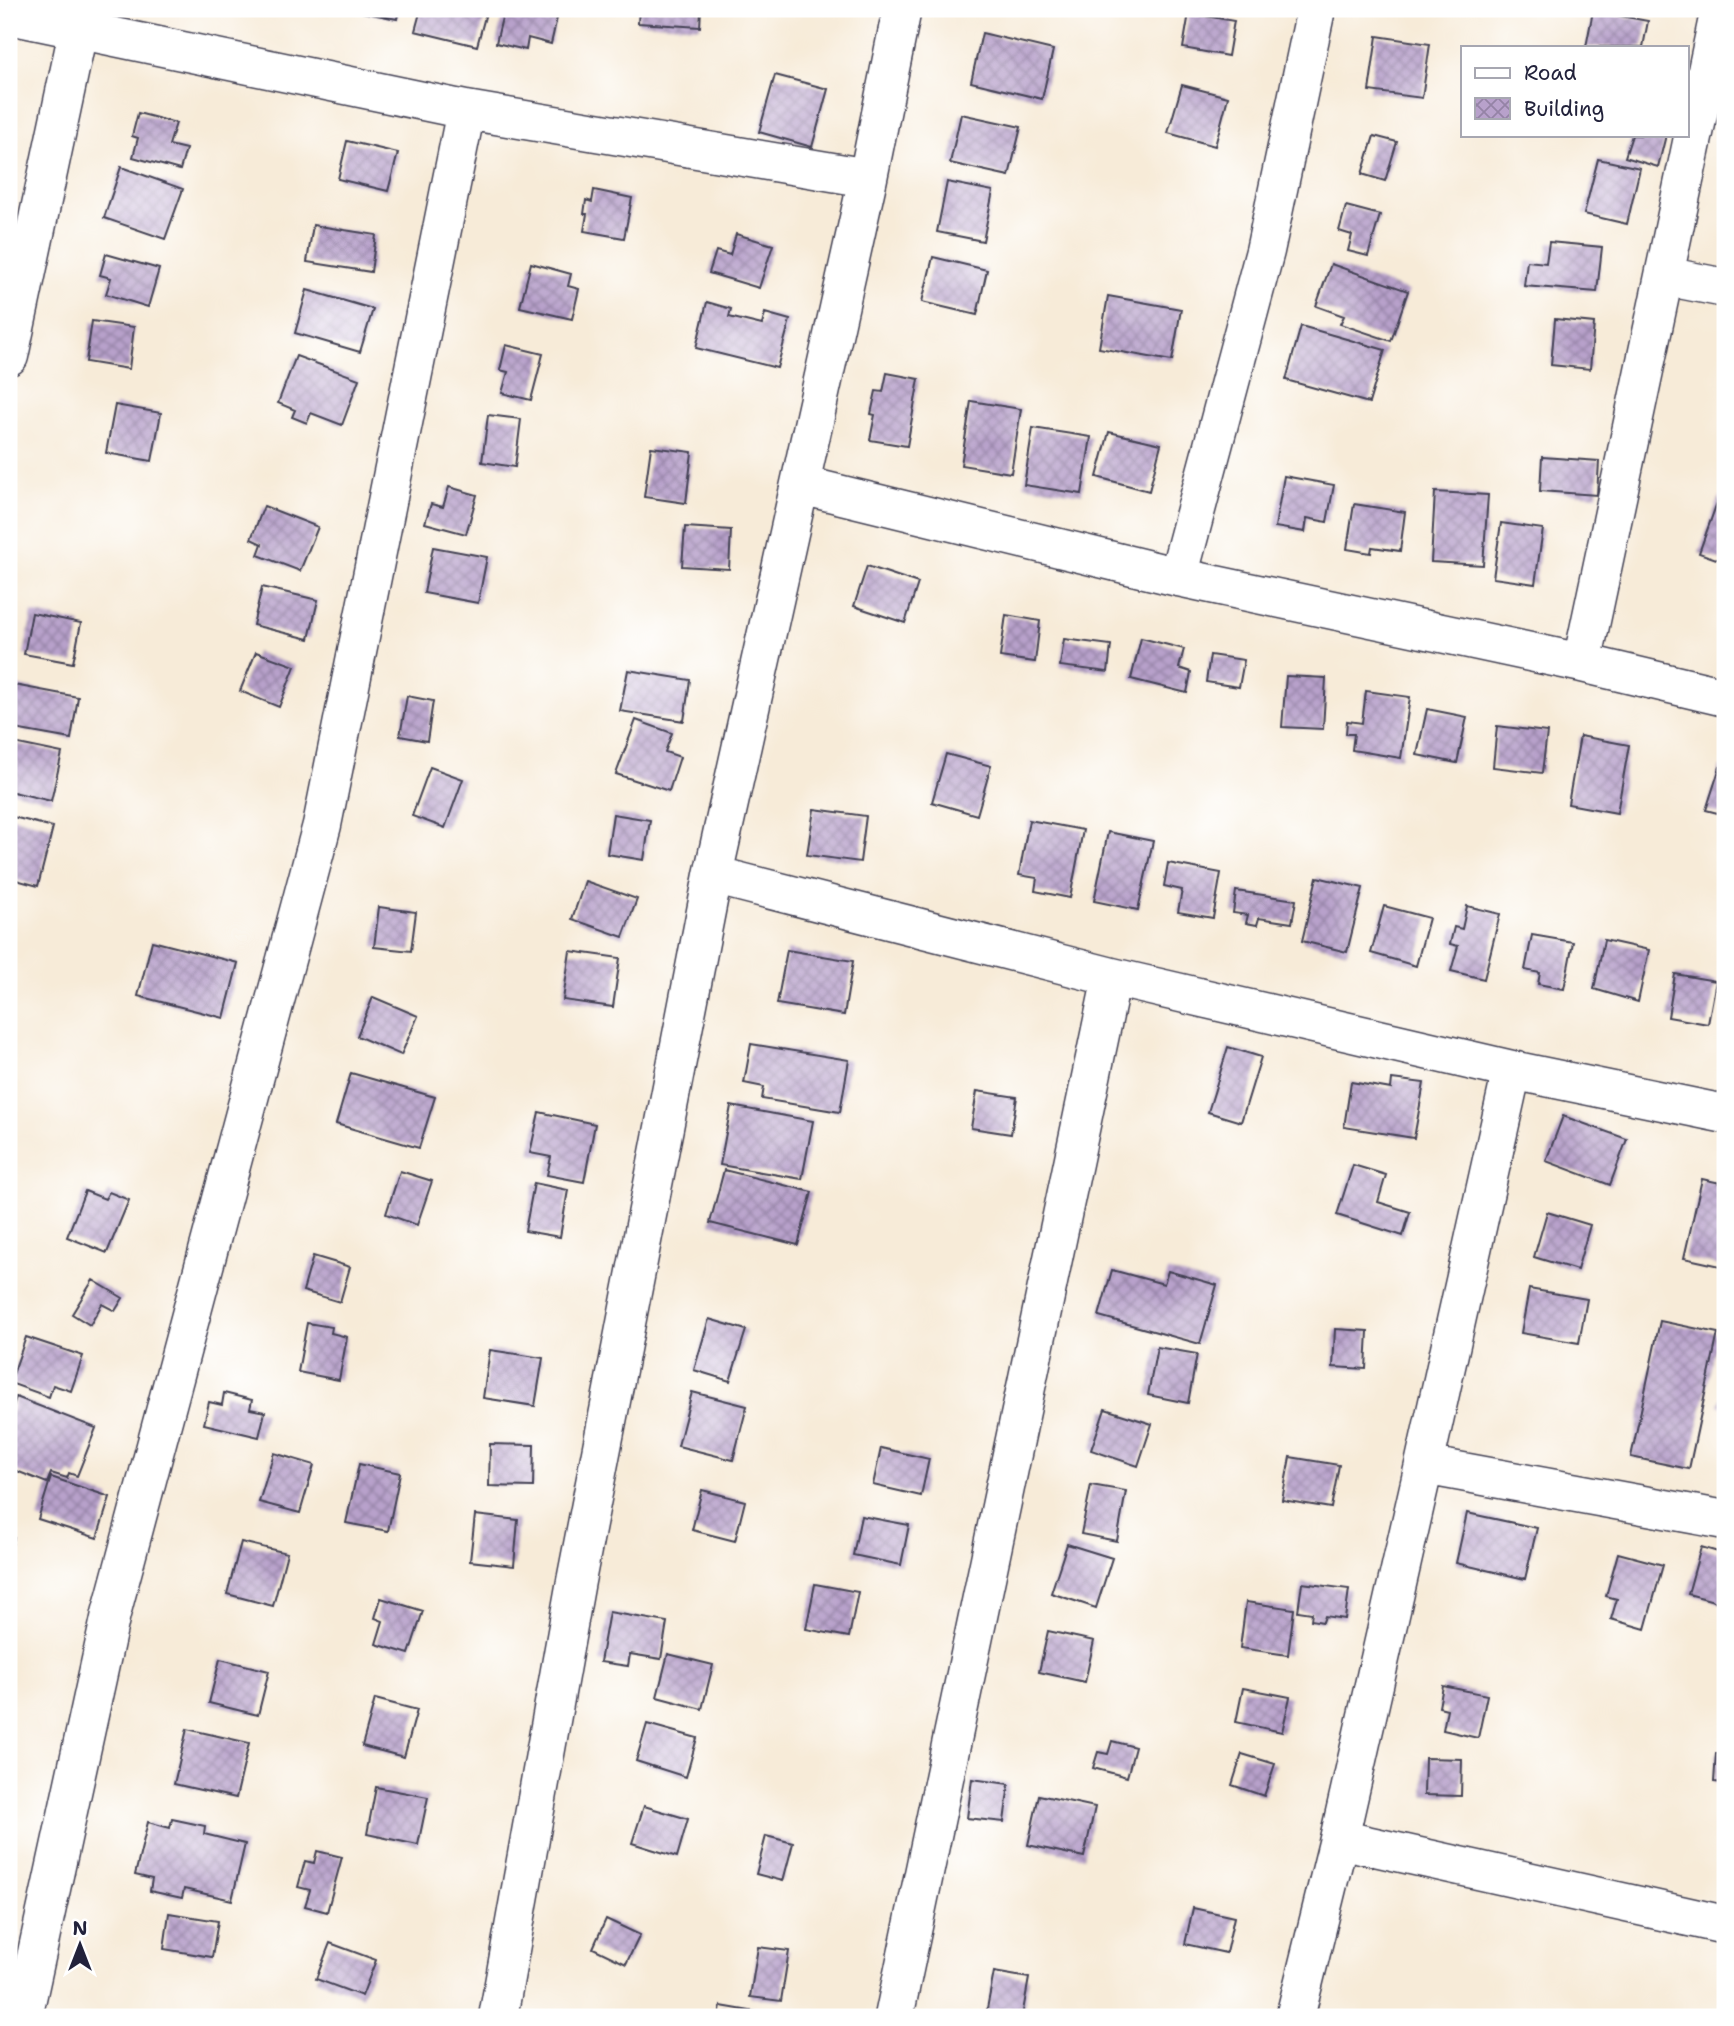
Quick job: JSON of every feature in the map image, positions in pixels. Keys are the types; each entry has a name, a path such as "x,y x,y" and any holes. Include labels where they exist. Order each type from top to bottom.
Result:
{"street":[{"path":"498,2017 576,1581 713,876 868,178 901,9"},
{"path":"1178,577 1265,251 1316,9"},
{"path":"1583,663 1720,9"},
{"path":"9,15 466,110 868,178"},
{"path":"9,356 78,31"},
{"path":"23,2017 111,1614 322,825 466,110"},
{"path":"1664,276 1725,288"},
{"path":"801,485 1178,577 1725,696"},
{"path":"713,876 1112,977 1512,1070 1725,1114"},
{"path":"894,2017 1112,977"},
{"path":"1294,2017 1339,1839 1512,1070"},
{"path":"1424,1465 1725,1520"},
{"path":"1339,1839 1725,1925"}],"building":[{"path":"347,9 399,9 397,19"},
{"path":"421,9 487,9 477,46 415,31"},
{"path":"504,9 559,9 551,44 528,38 526,50 496,43"},
{"path":"639,9 701,9 700,27 638,23"},
{"path":"1593,11 1648,21 1643,46 1586,46"},
{"path":"1189,13 1234,21 1228,56 1183,48"},
{"path":"982,33 1053,50 1042,99 971,82"},
{"path":"1377,36 1430,44 1422,98 1369,91"},
{"path":"775,75 828,89 812,147 759,132"},
{"path":"1182,85 1228,97 1215,146 1168,133"},
{"path":"138,113 176,123 169,145 186,149 180,170 133,157 138,138 132,136"},
{"path":"961,114 1021,127 1009,176 950,163"},
{"path":"1374,136 1397,142 1385,181 1362,174"},
{"path":"1632,136 1666,136 1658,167 1625,157"},
{"path":"347,141 398,153 388,191 338,179"},
{"path":"1598,159 1640,168 1627,224 1584,214"},
{"path":"121,167 183,189 165,239 104,218"},
{"path":"947,182 993,191 983,241 937,232"},
{"path":"594,190 632,198 624,238 584,231 586,200 592,202"},
{"path":"1346,206 1380,215 1368,256 1348,251 1352,235 1339,231"},
{"path":"313,225 376,235 371,272 307,262"},
{"path":"736,234 773,245 759,288 709,273 716,251 730,255"},
{"path":"1549,242 1602,247 1597,292 1524,286 1527,261 1546,263"},
{"path":"106,254 159,269 148,307 106,294 111,278 100,275"},
{"path":"933,257 987,270 977,315 922,302"},
{"path":"531,263 571,274 568,286 579,289 572,319 520,307"},
{"path":"1331,264 1408,291 1391,341 1340,324 1344,316 1316,306"},
{"path":"307,290 373,309 360,352 295,333"},
{"path":"1108,296 1181,309 1172,361 1099,348"},
{"path":"707,302 731,309 729,317 762,325 765,313 790,320 777,368 696,348"},
{"path":"1555,319 1594,323 1590,369 1551,365"},
{"path":"92,321 134,327 129,369 86,362"},
{"path":"1301,326 1385,350 1369,403 1286,380"},
{"path":"506,345 543,354 531,400 502,393 508,372 500,370"},
{"path":"296,356 359,379 342,425 311,413 307,423 292,417 295,410 278,403"},
{"path":"887,373 919,379 907,446 870,440 875,415 871,414 876,391 883,392"},
{"path":"971,401 1021,409 1011,473 961,465"},
{"path":"115,405 161,413 152,461 106,453"},
{"path":"488,415 521,419 515,467 482,462"},
{"path":"1033,428 1091,437 1082,494 1024,485"},
{"path":"1109,432 1161,444 1149,491 1097,477"},
{"path":"651,447 692,452 686,503 644,497"},
{"path":"1542,457 1599,461 1597,495 1540,491"},
{"path":"1284,476 1334,485 1327,522 1307,518 1305,532 1275,527"},
{"path":"449,487 477,495 466,534 425,523 431,504 443,507"},
{"path":"1435,492 1488,495 1483,565 1431,562"},
{"path":"1719,497 1725,499 1725,562 1699,553"},
{"path":"1354,504 1405,512 1400,551 1372,547 1371,553 1347,549"},
{"path":"264,506 318,527 300,571 258,555 262,544 251,539"},
{"path":"1501,523 1543,529 1535,584 1493,578"},
{"path":"685,527 731,530 729,569 682,566"},
{"path":"433,547 487,557 478,603 424,593"},
{"path":"867,566 918,583 905,623 854,606"},
{"path":"262,587 318,600 309,639 253,625"},
{"path":"32,613 81,623 73,663 24,654"},
{"path":"1006,615 1040,621 1035,662 1000,657"},
{"path":"1141,638 1184,649 1179,668 1191,672 1187,693 1131,679"},
{"path":"1064,639 1111,645 1108,672 1060,666"},
{"path":"256,652 295,666 279,707 240,691"},
{"path":"1210,655 1244,660 1239,687 1206,682"},
{"path":"628,670 690,680 684,721 620,711"},
{"path":"1286,676 1326,678 1323,729 1282,727"},
{"path":"14,685 78,697 71,739 9,728"},
{"path":"1366,691 1410,697 1401,758 1352,750 1354,734 1346,734 1347,721 1362,723"},
{"path":"407,696 433,701 427,741 400,736"},
{"path":"1427,709 1467,717 1457,763 1417,755"},
{"path":"636,720 672,733 665,752 680,757 669,791 616,774"},
{"path":"1497,726 1547,732 1542,773 1493,767"},
{"path":"1580,736 1629,745 1617,813 1568,804"},
{"path":"9,742 62,753 51,801 9,791"},
{"path":"946,754 991,766 977,815 932,802"},
{"path":"430,767 463,779 445,828 412,816"},
{"path":"1720,767 1725,768 1725,815 1706,810"},
{"path":"814,809 866,816 860,862 807,855"},
{"path":"613,814 650,820 644,860 607,854"},
{"path":"9,816 53,827 38,886 9,878"},
{"path":"1029,820 1083,830 1070,898 1035,891 1037,878 1019,875"},
{"path":"1108,832 1153,841 1138,910 1094,901"},
{"path":"1168,863 1221,873 1213,918 1178,912 1182,890 1164,886"},
{"path":"1317,877 1363,888 1347,952 1302,941"},
{"path":"585,881 637,899 623,937 572,919"},
{"path":"1236,891 1296,900 1292,923 1259,918 1257,925 1246,923 1248,915 1233,913"},
{"path":"1384,906 1429,918 1416,966 1371,953"},
{"path":"1467,906 1500,914 1484,979 1451,971 1458,946 1450,944 1454,927 1462,929"},
{"path":"379,907 416,912 411,951 374,947"},
{"path":"1532,935 1573,942 1564,989 1538,984 1540,973 1525,970"},
{"path":"1604,940 1649,950 1638,1002 1594,989"},
{"path":"152,941 238,963 224,1018 138,996"},
{"path":"787,950 853,961 844,1015 777,1004"},
{"path":"570,951 620,958 613,1007 563,1000"},
{"path":"1675,974 1716,981 1708,1024 1668,1017"},
{"path":"373,997 418,1016 401,1055 357,1036"},
{"path":"751,1044 849,1060 840,1112 762,1099 764,1087 744,1083"},
{"path":"1228,1047 1261,1057 1241,1122 1208,1112"},
{"path":"351,1073 435,1097 419,1148 336,1124"},
{"path":"1392,1079 1424,1083 1414,1138 1344,1127 1351,1082 1391,1089"},
{"path":"977,1091 1017,1097 1011,1134 971,1128"},
{"path":"731,1106 813,1121 802,1179 720,1165"},
{"path":"539,1112 595,1124 584,1182 547,1175 551,1157 530,1153"},
{"path":"1563,1116 1627,1139 1610,1185 1546,1161"},
{"path":"1353,1165 1386,1175 1378,1202 1410,1212 1403,1236 1337,1215"},
{"path":"724,1170 812,1192 798,1245 710,1223"},
{"path":"400,1171 432,1181 417,1225 386,1214"},
{"path":"1702,1179 1725,1184 1725,1267 1684,1258"},
{"path":"534,1183 568,1190 560,1237 525,1231"},
{"path":"85,1191 105,1199 109,1192 129,1200 107,1253 67,1237"},
{"path":"1547,1212 1590,1225 1577,1270 1534,1257"},
{"path":"313,1256 350,1267 340,1302 303,1291"},
{"path":"1112,1270 1164,1284 1168,1271 1217,1285 1200,1344 1099,1316"},
{"path":"93,1280 123,1298 115,1311 102,1304 90,1325 72,1314"},
{"path":"1529,1289 1587,1299 1579,1343 1521,1333"},
{"path":"709,1319 746,1330 730,1381 694,1370"},
{"path":"1660,1321 1718,1333 1689,1469 1631,1457"},
{"path":"307,1323 332,1327 331,1333 347,1337 339,1380 298,1372"},
{"path":"1335,1329 1368,1331 1366,1369 1333,1367"},
{"path":"26,1337 83,1356 71,1391 53,1385 49,1397 10,1383"},
{"path":"1157,1347 1197,1354 1188,1403 1148,1395"},
{"path":"490,1350 543,1358 535,1406 483,1398"},
{"path":"1725,1384 1725,1408 1718,1405"},
{"path":"692,1392 747,1406 733,1460 678,1446"},
{"path":"224,1393 252,1400 250,1409 265,1412 259,1437 204,1424 209,1402 222,1405"},
{"path":"16,1397 96,1428 77,1476 69,1473 67,1478 51,1473 47,1483 9,1468 9,1413"},
{"path":"1105,1409 1152,1424 1138,1466 1091,1450"},
{"path":"490,1444 534,1445 533,1487 489,1486"},
{"path":"881,1448 929,1459 921,1496 873,1485"},
{"path":"274,1453 314,1465 300,1513 259,1502"},
{"path":"1290,1457 1339,1465 1331,1508 1282,1500"},
{"path":"359,1464 400,1473 388,1531 346,1523"},
{"path":"51,1477 110,1497 97,1538 38,1519"},
{"path":"1091,1485 1126,1491 1117,1541 1081,1534"},
{"path":"702,1490 745,1501 735,1541 692,1530"},
{"path":"1467,1513 1537,1528 1525,1579 1456,1563"},
{"path":"475,1515 518,1520 514,1566 470,1561"},
{"path":"861,1516 909,1525 901,1565 853,1555"},
{"path":"9,1536 14,1538 9,1555"},
{"path":"241,1542 287,1553 273,1606 227,1594"},
{"path":"1067,1544 1112,1558 1096,1608 1051,1593"},
{"path":"1701,1547 1725,1554 1725,1604 1688,1594"},
{"path":"1618,1553 1663,1565 1645,1629 1611,1619 1617,1599 1606,1596"},
{"path":"1302,1583 1349,1589 1345,1619 1325,1616 1323,1622 1311,1620 1312,1613 1298,1611"},
{"path":"815,1584 858,1592 849,1637 806,1629"},
{"path":"381,1598 423,1611 409,1654 376,1644 383,1621 375,1618"},
{"path":"1246,1602 1294,1609 1288,1655 1240,1648"},
{"path":"609,1612 667,1622 661,1659 630,1654 628,1666 600,1662"},
{"path":"1048,1631 1094,1641 1085,1682 1039,1672"},
{"path":"668,1654 713,1665 702,1709 657,1697"},
{"path":"220,1659 269,1671 258,1715 209,1703"},
{"path":"1443,1686 1487,1695 1478,1738 1443,1730 1447,1709 1439,1707"},
{"path":"1243,1688 1290,1697 1282,1732 1236,1722"},
{"path":"375,1699 417,1710 404,1757 362,1746"},
{"path":"647,1724 697,1738 686,1777 636,1761"},
{"path":"187,1729 249,1743 236,1798 174,1784"},
{"path":"1112,1741 1135,1747 1127,1777 1093,1768 1098,1752 1108,1754"},
{"path":"1716,1753 1725,1754 1725,1783 1714,1782"},
{"path":"1242,1754 1275,1764 1264,1796 1232,1785"},
{"path":"1425,1758 1462,1759 1461,1796 1424,1795"},
{"path":"972,1779 1009,1784 1004,1822 967,1818"},
{"path":"376,1787 428,1797 418,1845 367,1834"},
{"path":"1039,1795 1095,1807 1084,1857 1028,1845"},
{"path":"644,1806 688,1819 677,1857 632,1843"},
{"path":"172,1819 205,1826 204,1834 245,1844 232,1900 184,1889 182,1898 150,1891 152,1879 135,1875 148,1822 170,1828"},
{"path":"766,1836 793,1843 783,1881 756,1874"},
{"path":"317,1851 342,1857 327,1912 305,1906 310,1890 298,1887 305,1861 314,1863"},
{"path":"1193,1908 1234,1917 1226,1953 1185,1944"},
{"path":"169,1913 218,1921 212,1957 164,1949"},
{"path":"606,1919 640,1935 626,1964 593,1948"},
{"path":"330,1943 376,1960 362,1996 316,1979"},
{"path":"758,1947 789,1951 781,2001 750,1997"},
{"path":"994,1972 1029,1978 1022,2017 986,2014"},
{"path":"721,2006 780,2016 780,2017 719,2017"}]}
